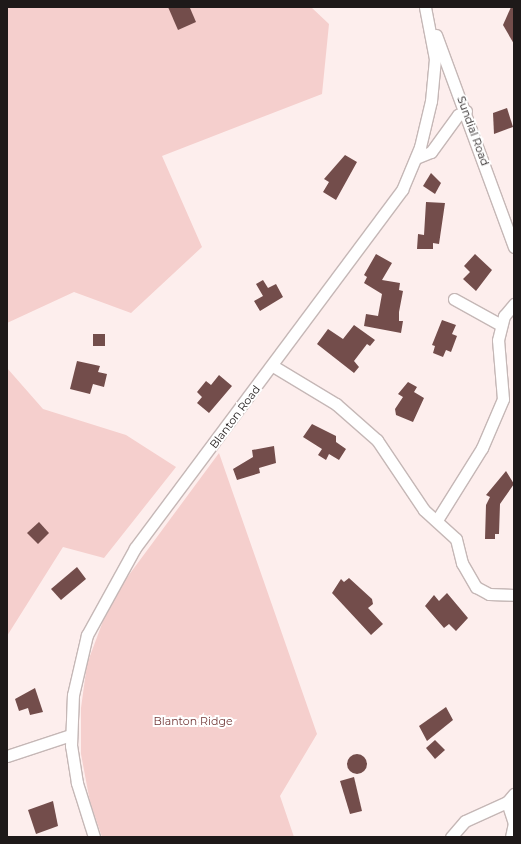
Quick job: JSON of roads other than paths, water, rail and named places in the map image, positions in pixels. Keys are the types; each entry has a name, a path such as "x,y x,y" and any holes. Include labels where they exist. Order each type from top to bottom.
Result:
{"street":[{"name":"Sundial Road","path":"427,11 466,111 514,247"},
{"name":"Blanton Road","path":"94,837 77,783 71,734 72,695 80,655 106,595 153,523 273,366 383,218 416,158 434,77 427,11"},
{"path":"416,158 431,152 457,117 466,111"},
{"path":"454,299 501,325"},
{"path":"437,520 482,448 503,399 498,340 501,325 514,304"},
{"path":"273,366 358,420 393,460 424,510 437,520 456,539 462,563 476,587 488,594 514,595"},
{"path":"7,756 71,734"},
{"path":"451,837 465,821 510,798 514,822 511,837"}],"park label":[{"name":"Blanton Ridge","path":"193,721"}]}
